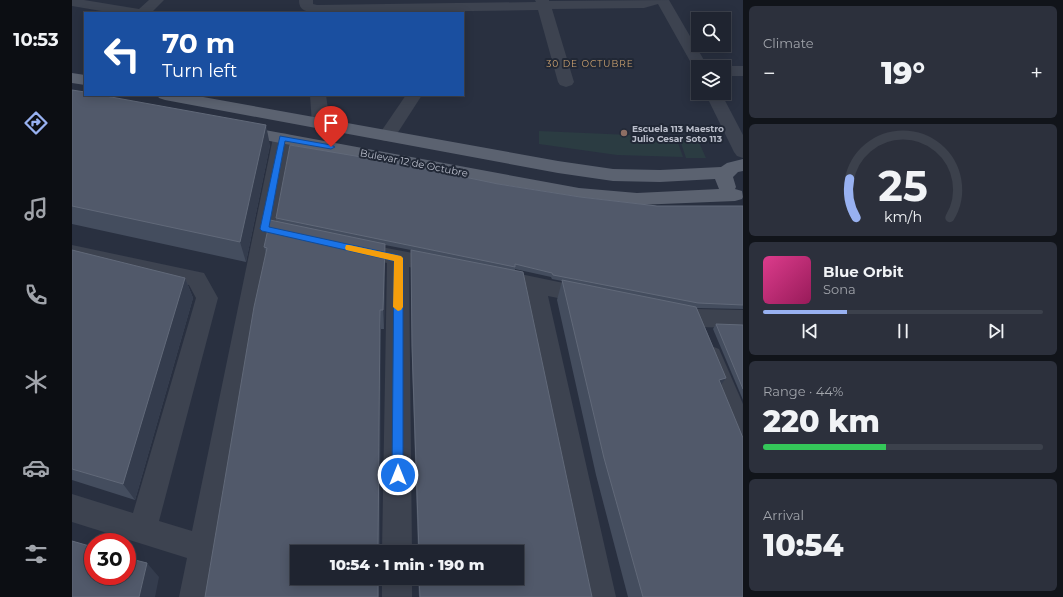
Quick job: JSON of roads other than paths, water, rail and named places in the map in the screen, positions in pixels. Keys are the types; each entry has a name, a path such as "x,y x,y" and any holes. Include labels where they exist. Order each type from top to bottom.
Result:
{"main road":[{"path":"72,78 84,80"},
{"path":"171,96 558,167 613,175 660,176 726,174"},
{"path":"316,144 325,124"},
{"name":"Bulevar 12 de Octubre","path":"220,126 579,194 610,198 637,199 739,198"},
{"path":"739,198 726,185 724,177 727,170 735,166 743,165"}],"street":[{"path":"144,12 157,0"},
{"path":"306,3 316,9 543,3 644,4 658,0"},
{"path":"662,0 696,60"},
{"path":"72,2 132,12"},
{"path":"543,3 566,82"},
{"path":"731,71 743,71"},
{"path":"318,96 325,124"},
{"path":"387,136 413,96"},
{"path":"717,100 743,152"},
{"path":"194,597 203,549 276,232 282,138"},
{"path":"339,245 604,299"},
{"path":"72,252 196,279 208,298 143,529"},
{"path":"397,545 398,258"},
{"path":"535,285 601,597"},
{"path":"658,310 696,318 743,319"},
{"path":"696,318 743,435"},
{"path":"72,508 203,549"},
{"path":"397,585 397,597"}],"place":[{"name":"Escuela 113 Maestro Julio Cesar Soto 113","path":"624,133"}],"district":[{"name":"30 DE OCTUBRE","path":"590,63"}]}
